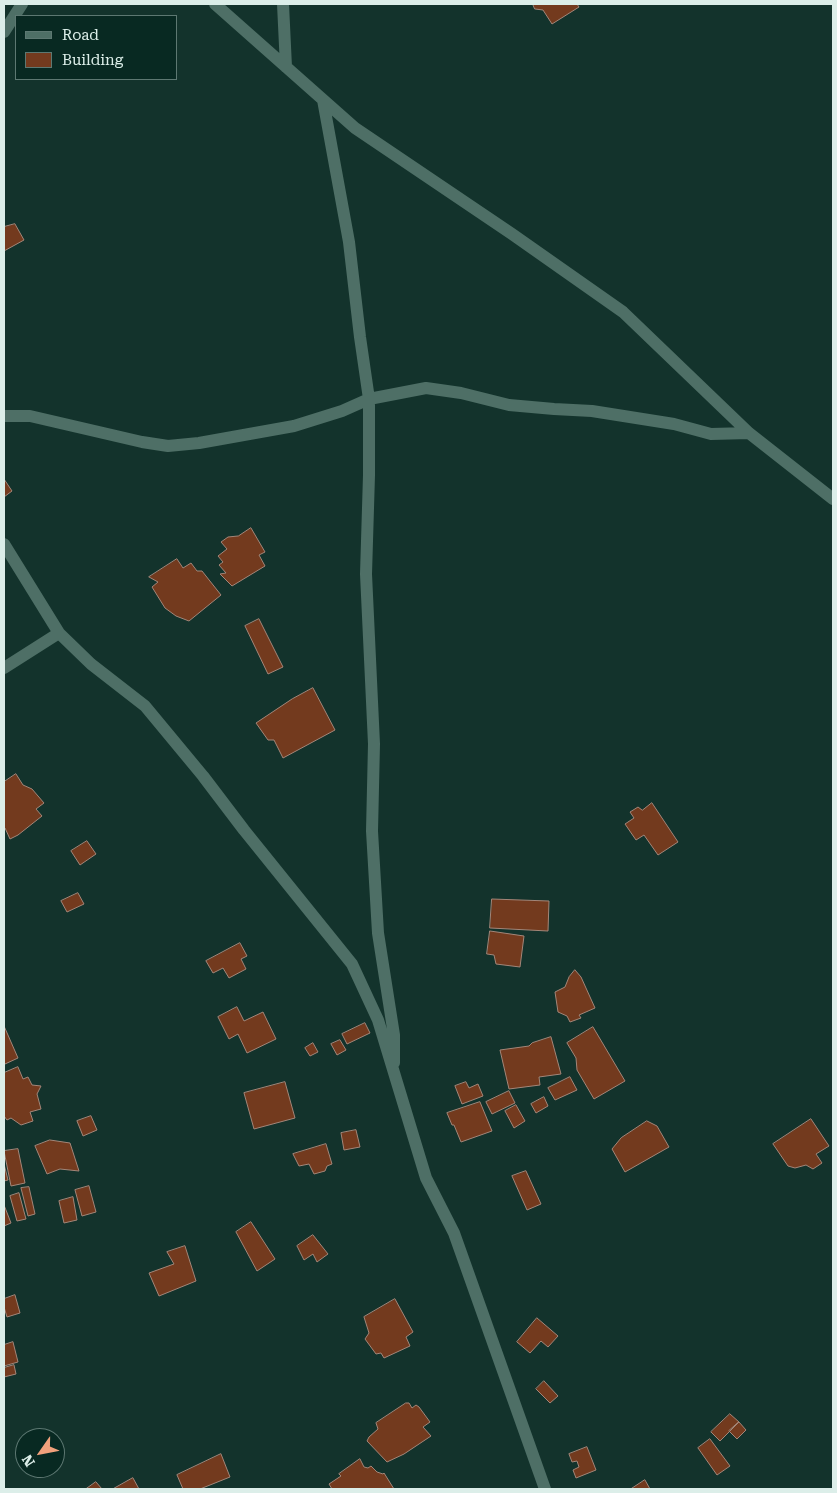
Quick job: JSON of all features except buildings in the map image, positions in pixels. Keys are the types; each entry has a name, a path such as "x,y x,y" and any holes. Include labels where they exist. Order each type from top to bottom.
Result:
{"street":[{"path":"4,32 22,4"},
{"path":"215,4 355,128 623,312 749,433 833,499"},
{"path":"283,4 286,67"},
{"path":"322,100 349,242 360,337 370,399 366,574 374,744 372,831 378,933 394,1035 394,1078"},
{"path":"4,416 30,416 142,442 168,446 199,443 294,426 370,399 426,388 509,405 554,410 592,411 674,424 711,434 749,433"},
{"path":"4,544 59,633 91,664 145,706 352,964 378,1020 394,1078 426,1178 454,1233 545,1489"},
{"path":"4,668 59,633"}]}
